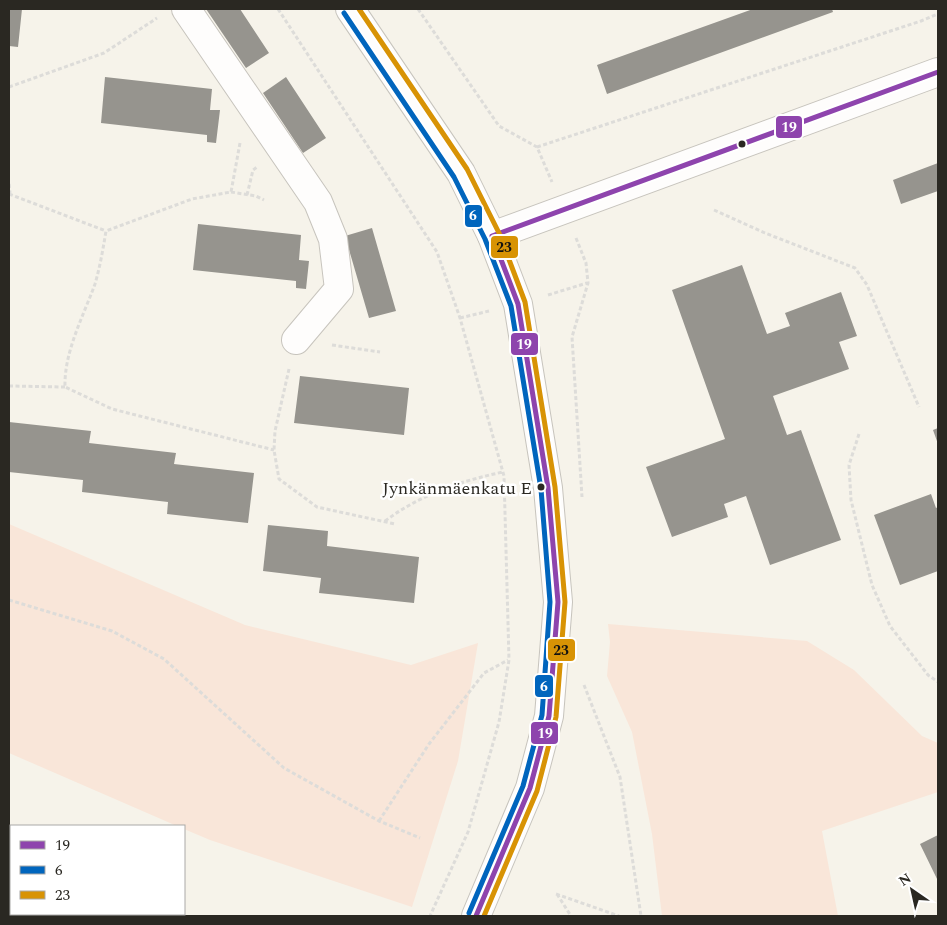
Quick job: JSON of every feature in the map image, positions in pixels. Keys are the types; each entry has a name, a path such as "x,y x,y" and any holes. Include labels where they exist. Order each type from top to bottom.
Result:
{"main road":[{"path":"350,9 461,174 492,236 518,304 548,488 558,602 550,716 530,788 476,916"},
{"path":"174,12 248,101 318,202 333,239 339,289 296,340"},
{"path":"492,236 938,72"}],"path":[{"path":"278,9 437,252 460,318 503,472 509,660 498,722 468,832 430,916"},
{"path":"9,87 104,53 174,12"},
{"path":"537,147 938,14"},
{"path":"231,192 248,101"},
{"path":"9,184 10,194 106,231 192,199 231,192 256,196 264,200"},
{"path":"248,195 249,186"},
{"path":"714,210 765,233 855,268 867,285 919,407"},
{"path":"65,388 65,374 69,355 96,282 106,231"},
{"path":"380,352 296,340 274,432 274,450 279,479 317,508 395,524"},
{"path":"9,386 65,388 112,409 274,450"},
{"path":"859,434 849,465 851,500 872,586 890,626 928,674 938,682"},
{"path":"384,522 420,499 481,477 503,472"},
{"path":"9,600 112,631 164,659 284,768 379,821 420,838"},
{"path":"379,821 429,744 484,673 509,660"},
{"path":"571,916 556,894 619,916"}],"shaded area":[{"path":"9,524 245,625 411,665 478,643 458,761 412,907 210,840 185,829 185,825 175,825 9,753"},
{"path":"608,624 807,641 854,670 922,736 938,743 938,792 822,831 838,916 662,916 652,834 632,732 607,676 610,642"}],"building":[{"path":"9,9 22,9 18,47 9,46"},
{"path":"206,9 240,9 269,53 246,68"},
{"path":"753,9 832,9 833,12 607,94 597,65"},
{"path":"105,77 212,89 210,110 220,110 216,143 207,142 207,135 101,123"},
{"path":"286,77 326,138 303,153 263,93"},
{"path":"938,163 938,191 901,204 893,180"},
{"path":"198,224 301,235 299,260 309,261 306,289 296,288 296,281 193,270"},
{"path":"372,228 396,311 369,318 345,236"},
{"path":"742,265 767,334 790,326 785,313 841,292 857,336 839,342 849,369 773,396 787,435 801,430 841,540 770,565 746,496 724,504 728,517 672,537 646,467 725,439 672,290"},
{"path":"300,376 409,388 404,435 294,423"},
{"path":"9,422 91,431 89,443 176,453 174,464 254,473 248,523 167,514 168,502 82,492 83,480 9,472"},
{"path":"938,428 938,444 933,430"},
{"path":"931,494 936,508 938,507 938,571 900,585 874,515"},
{"path":"268,525 328,531 327,546 419,557 414,603 319,593 321,578 263,571"},
{"path":"938,835 938,881 920,844"},
{"path":"62,915 115,915 115,916"}],"transit line":[{"name":"23","path":"359,9 467,169 499,233 525,302 555,487 565,602 556,717 537,791 484,916"},
{"name":"6","path":"344,13 454,177 485,239 511,306 541,489 550,602 542,715 523,786 469,913"},
{"name":"19","path":"476,916 530,788 549,716 558,602 548,488 518,304 492,236 938,72"}],"place":[{"name":"Jynkänmäenkatu E","path":"541,487"}]}
